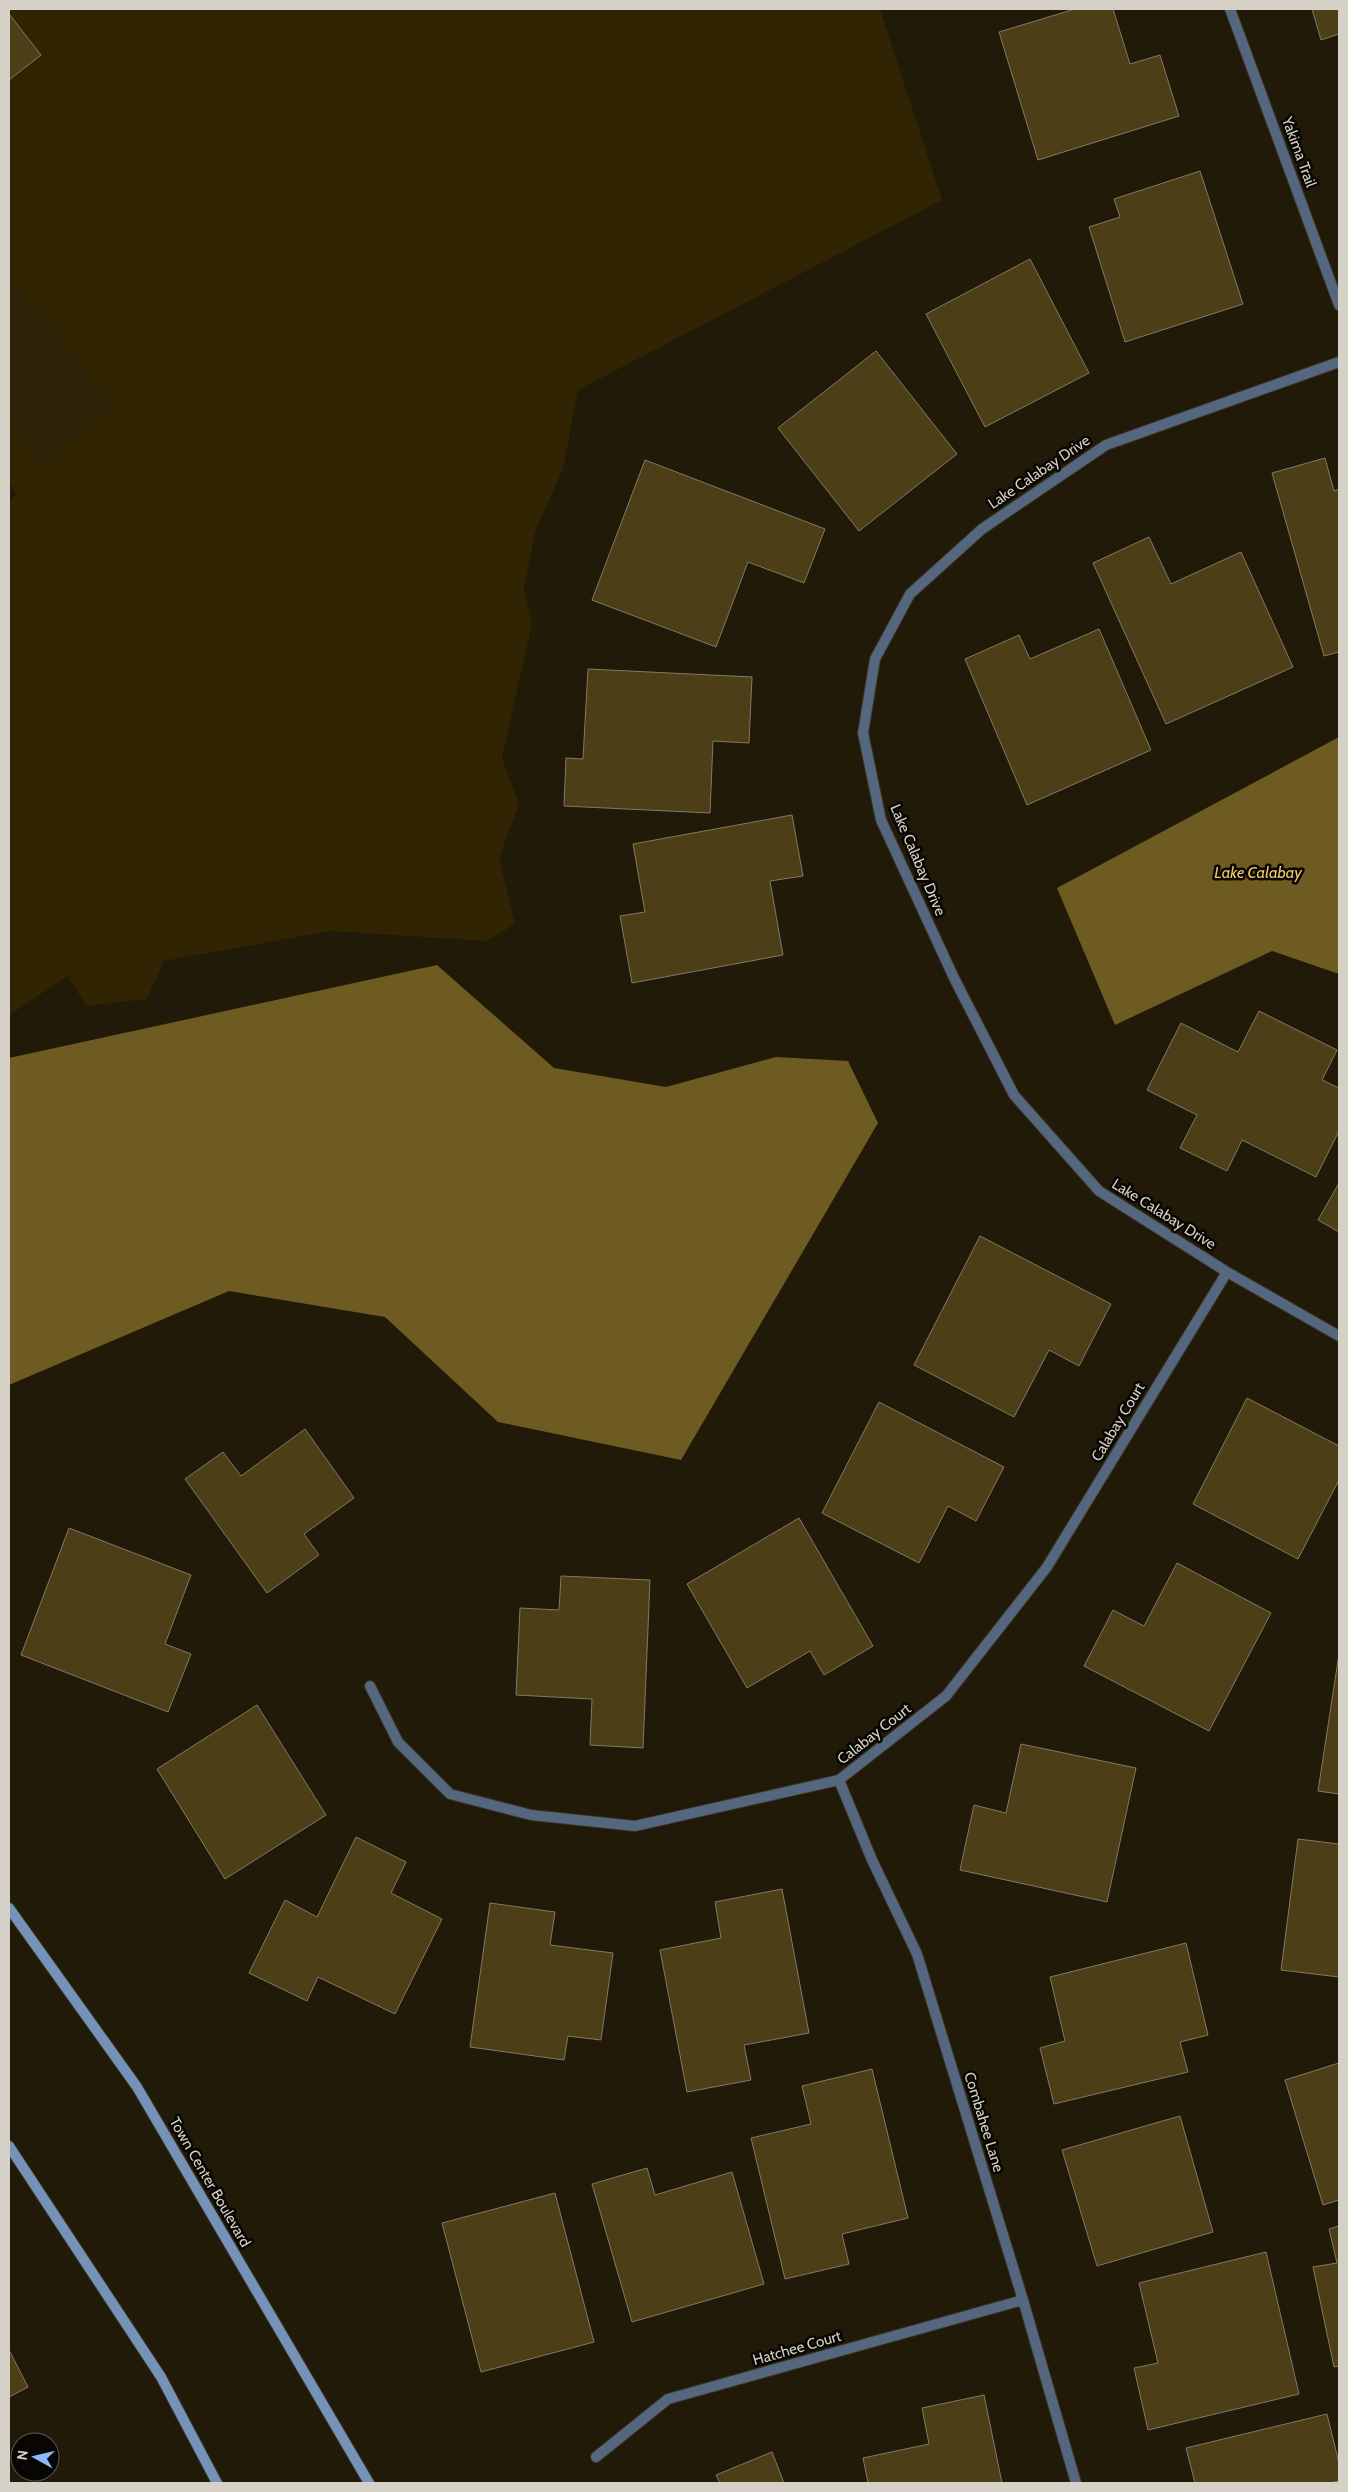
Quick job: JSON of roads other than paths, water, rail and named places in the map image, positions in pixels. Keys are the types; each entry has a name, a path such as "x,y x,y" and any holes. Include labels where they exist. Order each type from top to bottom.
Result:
{"street":[{"name":"Yakima Trail","path":"1230,9 1339,305"},
{"name":"Lake Calabay Drive","path":"1339,362 1106,445 982,529 910,594 876,660 863,733 881,820 954,978 1014,1095 1099,1191 1227,1272 1339,1336"},
{"name":"Calabay Court","path":"370,1686 398,1742 450,1794 531,1815 635,1826 839,1780 946,1696 1047,1567 1227,1272"},
{"name":"Combahee Lane","path":"839,1780 872,1860 916,1954 1023,2300 1076,2483"},
{"name":"Town Center Boulevard","path":"9,1908 137,2087 369,2483"},
{"path":"9,2146 160,2377 217,2483"},
{"name":"Hatchee Court","path":"596,2457 668,2399 1023,2300"}],"water":[{"name":"Lake Calabay","path":"1339,737 1339,974 1272,951 1115,1025 1057,888"},
{"path":"437,965 554,1068 666,1087 776,1057 848,1061 878,1123 681,1460 498,1422 385,1317 229,1291 9,1385 9,1058"}]}
